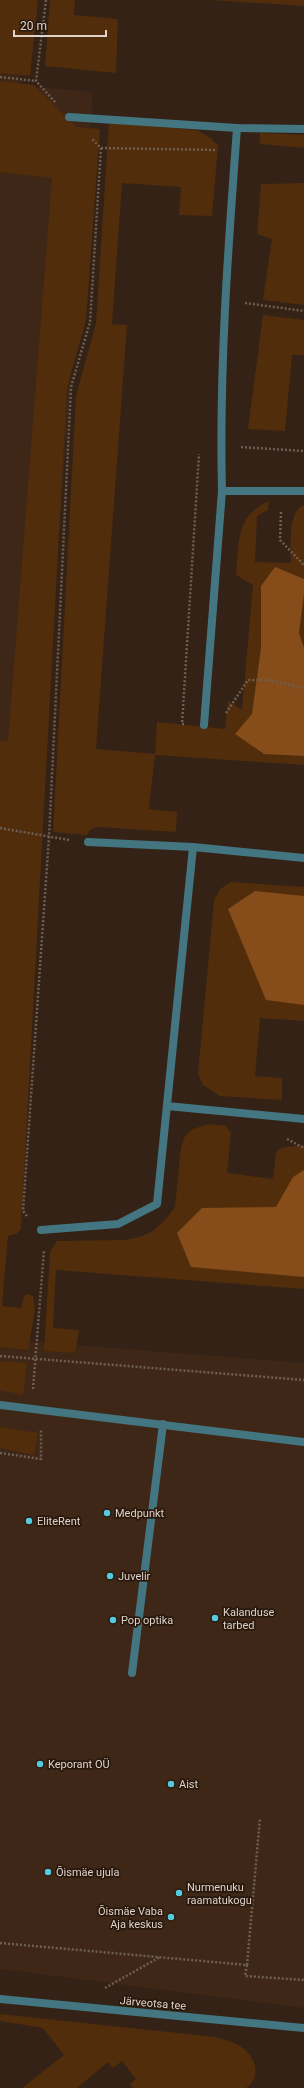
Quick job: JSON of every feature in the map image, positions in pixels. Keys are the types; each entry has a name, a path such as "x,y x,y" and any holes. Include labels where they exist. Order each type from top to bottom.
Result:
{"street":[{"path":"69,117 237,128 304,129"},
{"path":"204,725 222,491 221,446 224,301 237,128"},
{"path":"222,491 304,491"},
{"path":"88,842 193,847 304,858"},
{"path":"42,1230 118,1224 157,1204 193,847"},
{"path":"167,1106 304,1119"},
{"path":"0,1405 304,1442"},
{"path":"132,1673 163,1424"},
{"name":"Järveotsa tee","path":"0,1999 304,2028"}],"path":[{"path":"36,81 46,0"},
{"path":"0,77 36,81 69,117 101,148 219,150"},
{"path":"0,1453 41,1459 41,1409 32,1396 45,1243 42,1230 23,1211 49,837 71,387 90,322 101,148"},
{"path":"224,301 304,311"},
{"path":"221,446 304,451"},
{"path":"199,453 182,724 204,725 222,720 248,680 267,680 304,688"},
{"path":"282,491 280,540 304,565"},
{"path":"300,561 304,562"},
{"path":"0,828 88,842"},
{"path":"0,1356 304,1380"},
{"path":"260,1818 245,1976 304,1980"},
{"path":"0,1943 247,1965"},
{"path":"72,2006 160,1957"}],"shaded area":[{"path":"0,0 25,0 19,85 93,92 0,1298"},
{"path":"0,0 38,0 30,76 0,73"},
{"path":"50,0 75,0 74,15 118,19 116,73 45,66"},
{"path":"210,0 304,0 304,6"},
{"path":"0,81 34,85 76,127 100,129 86,321 67,387 21,1229 16,1234 8,1236 2,1306 21,1308 24,1296 27,1294 33,1296 35,1310 28,1350 0,1347 0,741 8,742 52,178 0,172"},
{"path":"109,123 197,130 211,138 218,146 212,216 179,215 181,187 122,183 112,324 127,325 96,749 155,754 157,722 225,729 228,701 242,710 253,585 236,575 239,541 244,523 250,515 258,507 269,501 268,510 257,516 255,562 291,563 292,522 295,514 304,505 304,765 155,755 149,809 177,812 176,832 96,827 90,830 87,835 53,832 76,396 96,323"},
{"path":"260,133 304,135 304,148 260,144"},
{"path":"304,183 304,305 263,300 272,239 257,234 261,184"},
{"path":"263,315 304,320 304,355 292,355 285,431 248,429"},
{"path":"275,567 304,579 304,594 299,633 304,648 304,756 264,754 235,734 252,714 261,648 261,586"},
{"path":"231,882 304,887 304,1021 260,1018 255,1076 282,1078 282,1100 220,1096 203,1085 198,1074 214,900 220,889"},
{"path":"255,891 304,896 304,1005 266,1000 228,909"},
{"path":"209,1124 226,1126 231,1133 227,1173 273,1179 276,1153 280,1148 304,1145 304,1289 56,1270 53,1328 79,1330 75,1353 44,1351 50,1252 57,1241 124,1240 140,1237 153,1231 166,1219 175,1207 181,1147 185,1136 193,1129"},
{"path":"304,1170 304,1277 191,1267 177,1233 202,1208 276,1207 293,1177"},
{"path":"0,1339 304,1363 304,2008 0,1969"},
{"path":"0,1361 27,1363 23,1395 0,1390"},
{"path":"0,1427 38,1433 34,1455 0,1448"},
{"path":"0,2014 215,2037 236,2044 248,2052 254,2064 255,2077 246,2088 133,2088 130,2084 136,2079 122,2061 113,2068 108,2062 77,2088 22,2088 64,2055 43,2028 0,2021"}],"place":[{"name":"Medpunkt","path":"107,1513"},
{"name":"EliteRent","path":"29,1521"},
{"name":"Juvelir","path":"110,1576"},
{"name":"Kalanduse tarbed","path":"215,1618"},
{"name":"Pop optika","path":"113,1620"},
{"name":"Keporant OÜ","path":"40,1764"},
{"name":"Aist","path":"171,1784"},
{"name":"Õismäe ujula","path":"48,1872"},
{"name":"Nurmenuku raamatukogu","path":"179,1893"},
{"name":"Ōismäe Vaba Aja keskus","path":"171,1917"}]}
